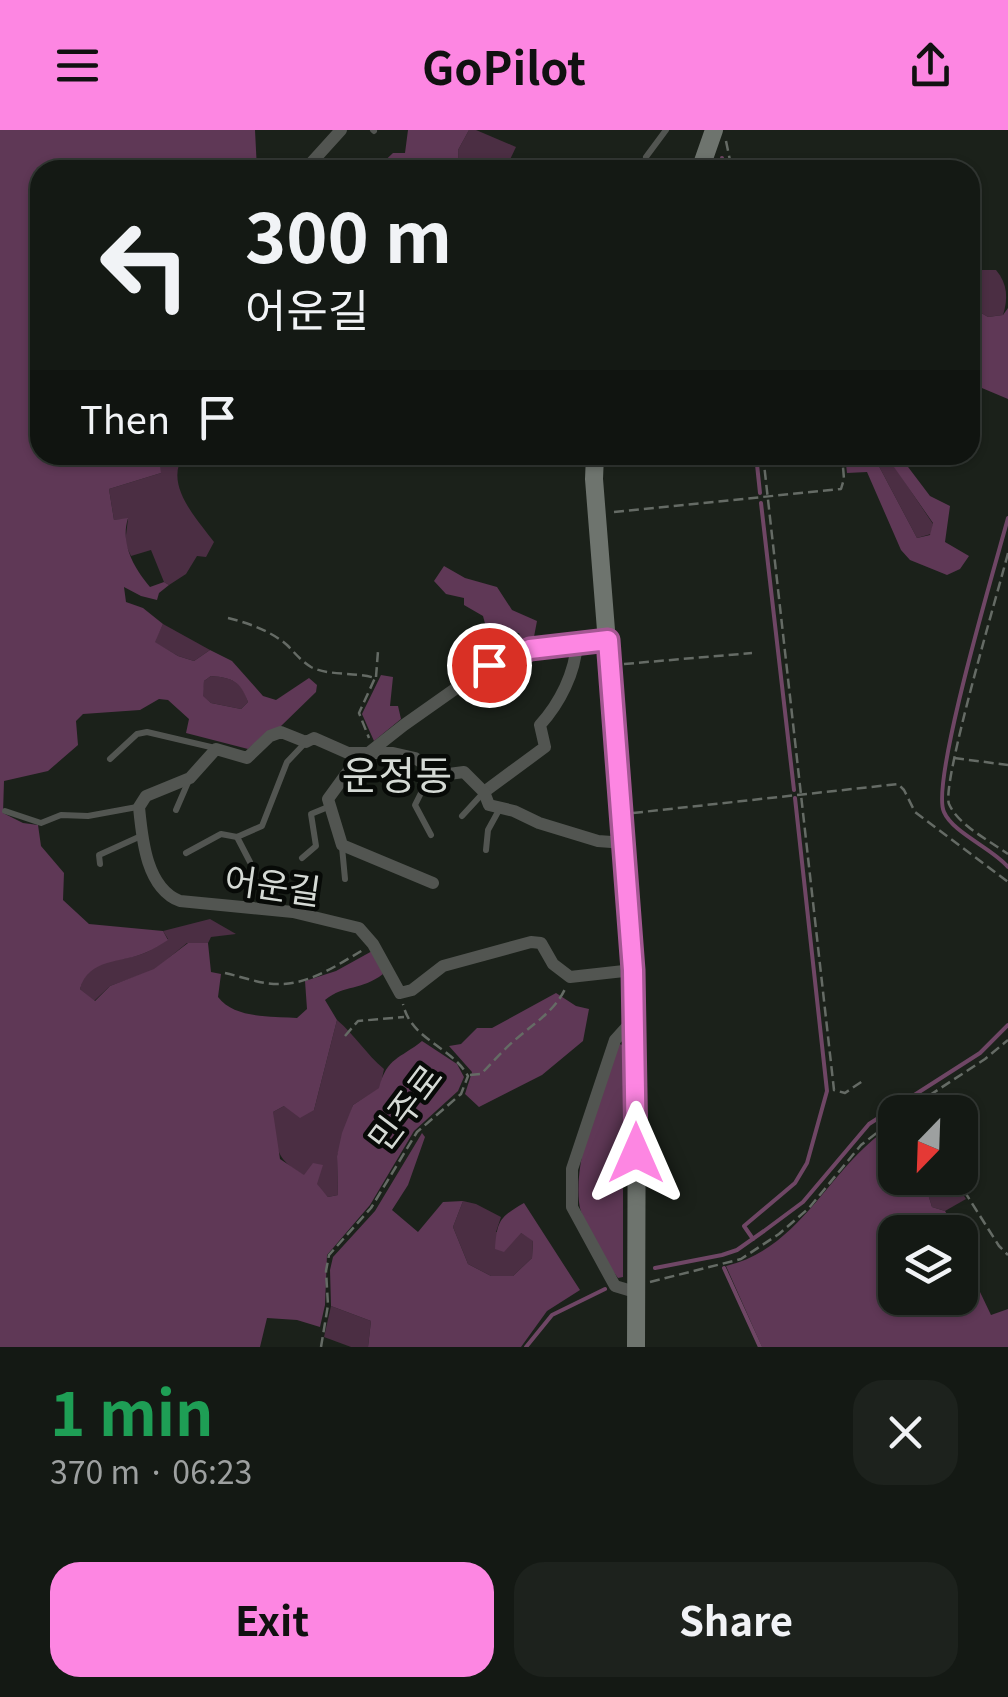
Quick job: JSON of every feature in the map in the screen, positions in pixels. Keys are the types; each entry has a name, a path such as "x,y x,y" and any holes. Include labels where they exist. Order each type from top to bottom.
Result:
{"main road":[{"path":"704,160 714,130"},
{"path":"595,465 633,970 636,1347"}],"street":[{"path":"314,160 340,130"},
{"name":"어운길","path":"433,883 342,846 328,807 337,784 366,754 489,665 530,649 608,640"},
{"path":"484,792 545,747 540,725 557,706 576,657 576,644"},
{"path":"138,807 146,796 190,778 216,749 247,758 270,736 281,732 306,742 314,738 348,753 393,753 414,758 441,775 464,772 484,792 489,805 499,810 514,811 598,841 625,843"},
{"name":"어운길","path":"138,807 153,874 170,897 292,912 359,928 373,944"},
{"path":"373,944 400,992 412,990 443,966 531,942 542,943 553,964 570,976 633,970"},
{"path":"634,1019 614,1040 600,1077 572,1170 572,1207 615,1286 635,1292"}],"lane":[{"path":"646,157 666,130"},
{"path":"110,758 137,734 147,732 216,749"},
{"name":"어운길","path":"186,853 221,834 238,837 262,826 287,762 306,742"},
{"path":"432,771 416,805 432,835"},
{"path":"176,810 190,778"},
{"path":"462,816 484,792"},
{"path":"5,811 41,823 61,815 88,816 138,807"},
{"name":"어운길","path":"302,858 316,846 311,814 328,807"},
{"path":"486,850 488,830 499,810"},
{"path":"100,864 99,855 142,836"},
{"name":"어운길","path":"238,837 250,862"},
{"name":"어운길","path":"342,846 346,880"}],"path":[{"path":"714,130 728,144 730,160"},
{"path":"764,465 834,1090 844,1093 864,1080"},
{"path":"597,513 840,489 843,465"},
{"path":"1008,554 946,795 951,809 1008,854"},
{"path":"228,618 249,624 284,643 301,661 317,670 375,678"},
{"path":"366,754 369,738 359,713 378,675 378,651"},
{"path":"610,665 752,653"},
{"path":"953,758 1008,765"},
{"path":"622,814 898,784 924,820 1008,882"},
{"path":"225,972 278,985 295,983 335,967 373,944"},
{"path":"468,1076 481,1074 516,1038 536,1024 560,1000 570,976"},
{"name":"민주로","path":"321,1347 328,1305 329,1255 371,1208 417,1132 461,1094 468,1076 460,1062 429,1042 406,1017 400,992"},
{"path":"345,1036 358,1021 406,1017"},
{"path":"930,1095 985,1060 1008,1040"},
{"path":"635,1292 652,1281 741,1259 779,1234 809,1208 861,1145 878,1132"},
{"path":"967,1195 1008,1254"}],"shaded area":[{"path":"0,130 255,130 256,160 30,160 30,465 161,465 161,473 109,489 114,520 128,518 127,546 139,572 150,587 164,582 169,585 157,600 124,587 126,602 143,608 163,624 155,642 194,661 210,650 232,661 263,696 276,700 309,678 317,685 316,692 280,727 248,749 186,733 189,719 168,700 159,699 140,710 83,714 76,721 78,745 48,771 4,781 3,813 38,825 41,846 64,873 63,900 89,924 163,931 168,940 137,956 98,966 84,979 80,989 95,1001 110,986 154,969 188,943 208,943 211,972 221,974 218,997 225,1004 254,1015 297,1018 307,1009 305,981 336,971 374,950 383,974 325,1000 337,1020 314,1110 300,1118 284,1106 273,1112 280,1159 304,1175 313,1163 323,1165 317,1184 328,1197 338,1195 337,1156 353,1105 379,1088 395,1060 422,1041 457,1064 464,1077 458,1091 414,1131 370,1205 327,1255 320,1327 297,1320 267,1318 260,1347 0,1347","holes":["211,676 230,680 242,689 248,702 241,709 211,703 203,696 204,681"]},
{"path":"408,130 469,130 458,150 458,160 386,160 393,153 405,153"},
{"path":"469,130 516,147 510,160 458,160 458,150"},
{"path":"982,270 996,270 1005,286 1003,315 988,317 980,312"},
{"path":"1008,308 1008,399 980,387 980,312 988,317 1003,315"},
{"path":"161,465 179,465 177,478 185,501 214,542 206,557 197,556 186,574 169,585 164,582 151,550 131,556 125,543 128,519 114,520 109,489 161,473"},
{"path":"846,465 878,465 917,538 930,535 933,523 893,465 907,465 930,496 950,506 945,542 969,556 960,569 947,575 910,560 901,550 867,472 847,473"},
{"path":"878,465 893,465 933,524 931,534 917,538"},
{"path":"444,566 465,578 497,587 512,610 537,621 533,642 524,647 519,633 487,631 483,616 464,605 464,598 446,594 434,581"},
{"path":"163,624 210,650 194,661 178,656 154,642"},
{"path":"381,675 393,677 390,706 398,706 401,719 374,741 362,714"},
{"path":"211,676 235,682 248,702 241,709 211,703 202,696 204,681"},
{"path":"210,919 236,934 211,937 208,943 187,943 154,970 110,986 94,1001 80,989 84,978 98,966 150,951 168,939 163,931"},
{"path":"556,993 589,1009 583,1041 542,1075 479,1107 465,1094 472,1072 449,1046 461,1044 477,1028 492,1028"},
{"path":"337,1020 384,1069 380,1088 353,1105 337,1156 338,1195 328,1197 282,1157 274,1133 273,1112 284,1106 314,1110"},
{"path":"619,1044 623,1045 623,1277 618,1278 584,1220 579,1183 591,1121"},
{"path":"422,1133 425,1137 408,1185 392,1210 418,1232 443,1202 463,1201 453,1227 468,1264 491,1276 513,1276 532,1258 533,1241 521,1233 504,1252 495,1249 496,1239 501,1220 524,1203 580,1290 547,1311 521,1347 368,1347 371,1321 331,1306 333,1257 375,1211"},
{"path":"878,1135 878,1195 928,1195 932,1207 947,1215 878,1215 878,1315 978,1315 978,1288 991,1315 1008,1309 1008,1347 762,1347 726,1266 749,1258 787,1233"},
{"path":"928,1195 963,1195 966,1199 945,1211 932,1207"},
{"path":"463,1201 501,1217 496,1232 521,1233 533,1240 532,1258 513,1276 491,1276 468,1264 453,1227"},
{"path":"331,1306 371,1321 368,1347 351,1347 324,1337"}],"waterway":[{"path":"757,465 760,493"},
{"path":"761,503 794,790"},
{"path":"1008,518 955,718 942,793 949,820 1008,867"},
{"path":"753,1239 744,1226 795,1183 807,1163 827,1091 795,798"},
{"path":"655,1268 737,1250 803,1202 869,1124 980,1053 1008,1025"},
{"path":"724,1268 760,1347"},
{"path":"526,1347 552,1315 605,1289"}],"district":[{"name":"운정동","path":"397,773"}],"route":[{"path":"489,665 544,646 608,640 633,970 636,1153"}]}
